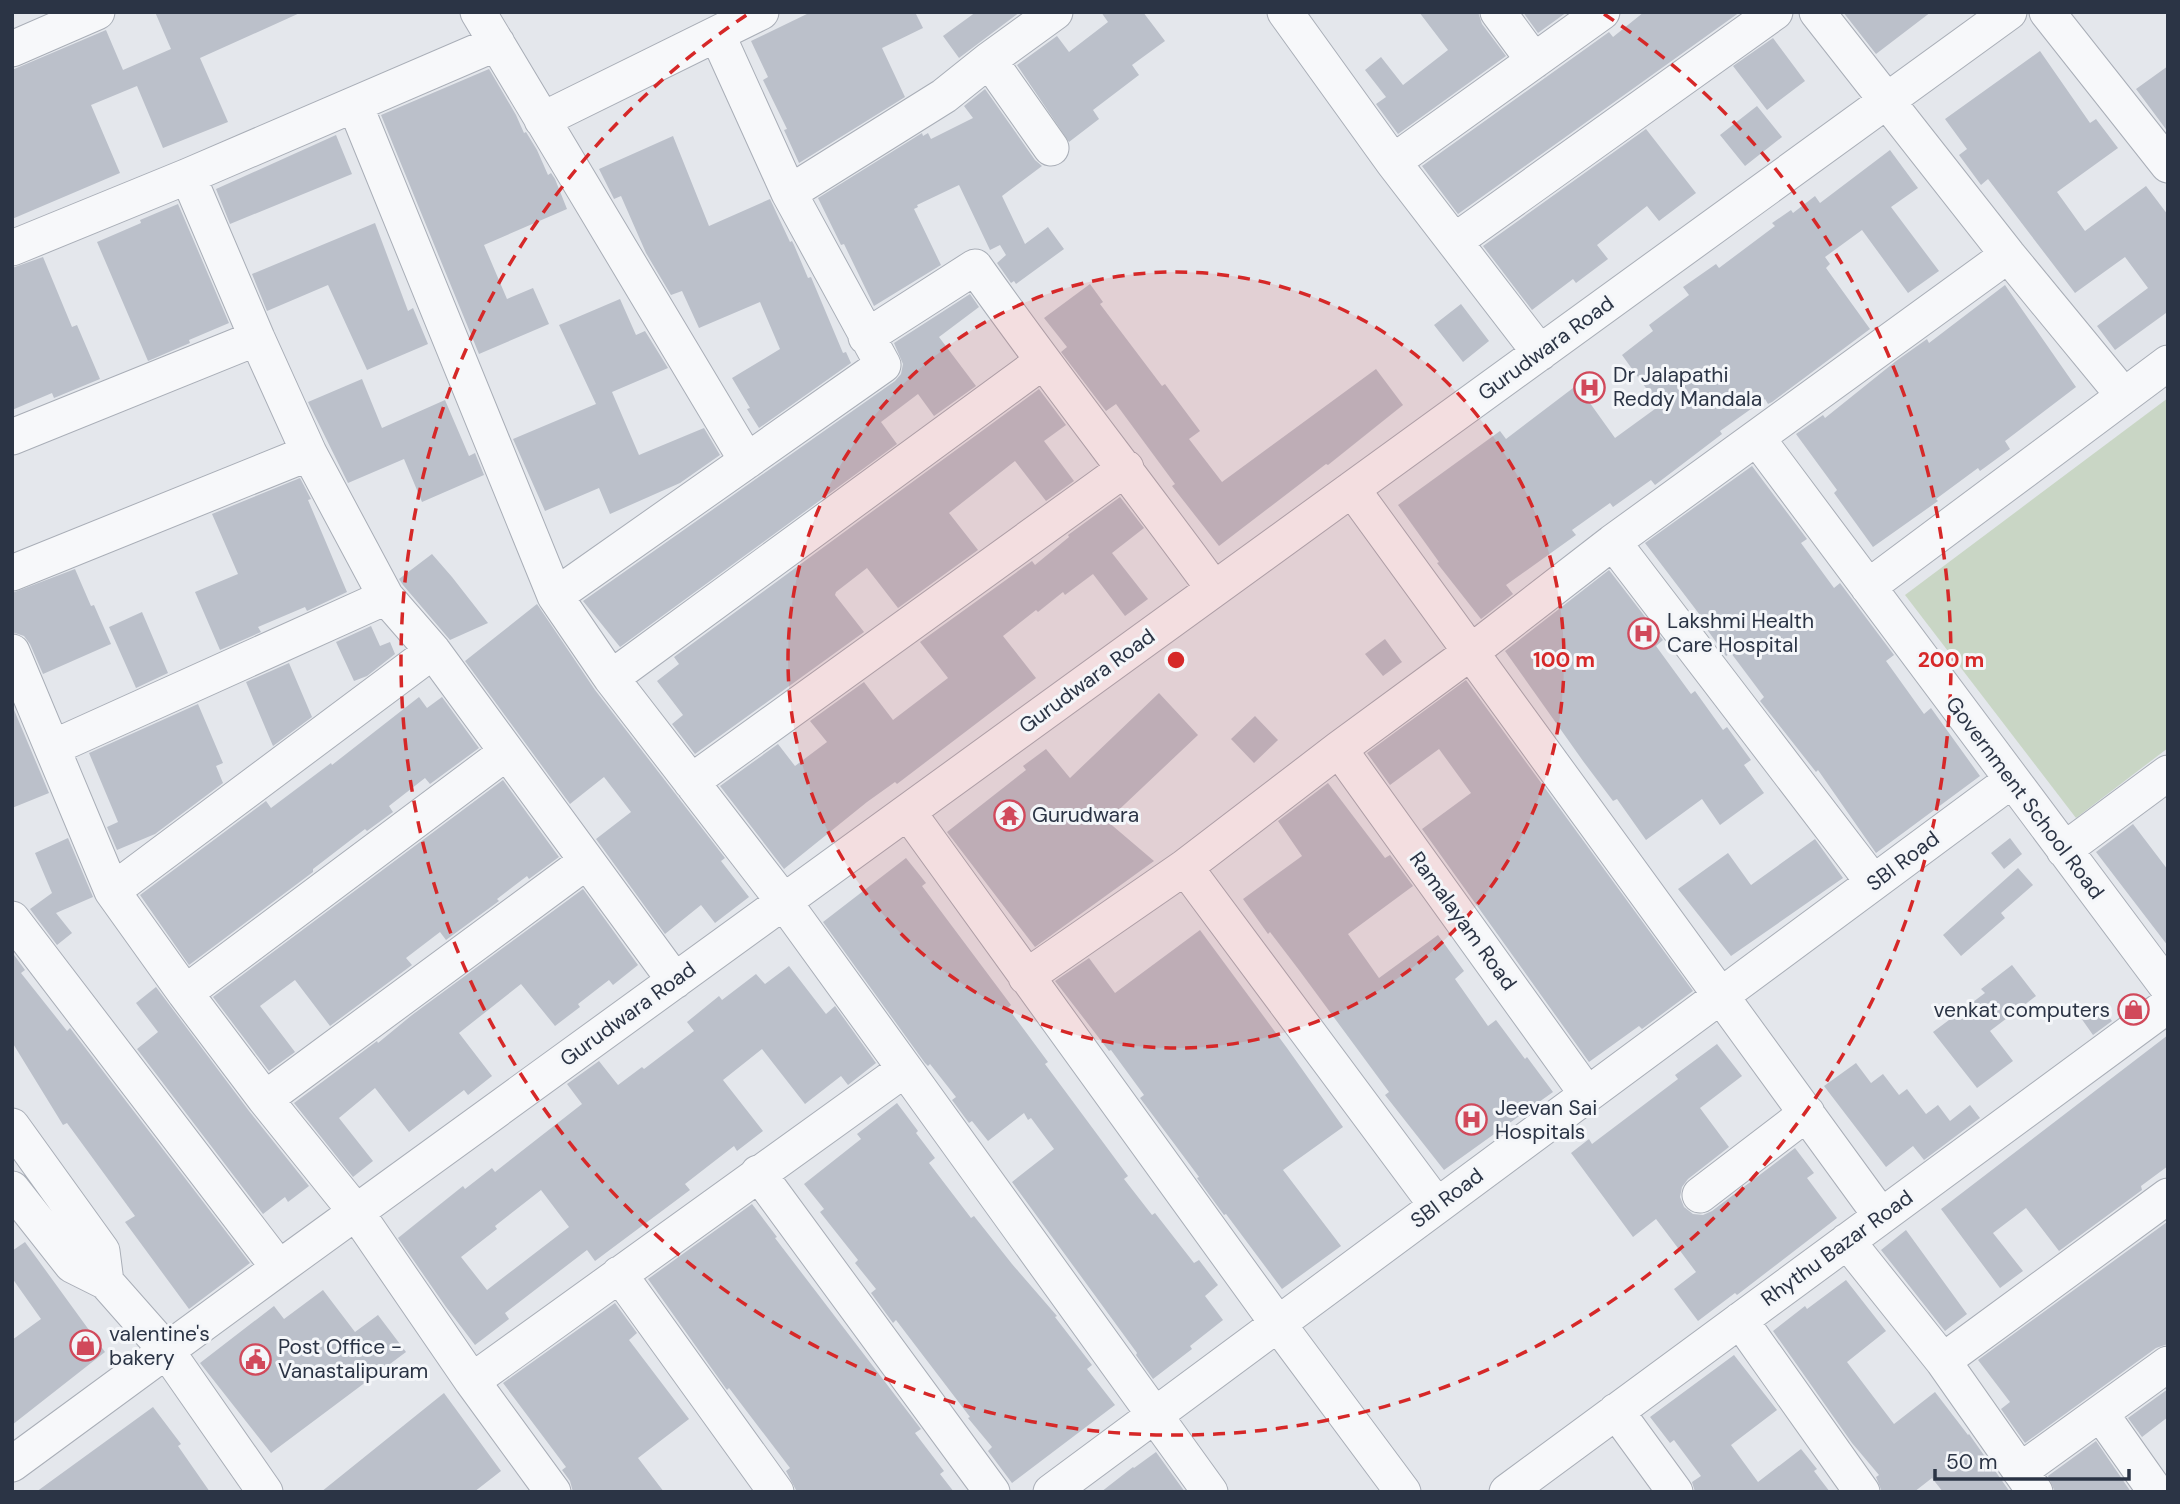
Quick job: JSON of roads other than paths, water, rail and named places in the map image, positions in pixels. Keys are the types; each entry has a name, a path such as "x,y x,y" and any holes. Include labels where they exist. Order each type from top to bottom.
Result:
{"street":[{"path":"12,49 97,12"},
{"path":"478,12 747,461"},
{"path":"542,120 761,12"},
{"path":"789,193 944,96 1055,12"},
{"path":"1285,12 1394,162 1539,353"},
{"path":"1498,12 1534,61"},
{"path":"1394,162 1602,12"},
{"path":"1455,241 1775,12"},
{"path":"1817,12 2008,255 2124,397"},
{"name":"Gurudwara Road","path":"12,1464 2009,12"},
{"path":"2047,12 2168,165"},
{"path":"555,596 883,365 789,193 717,34"},
{"path":"12,248 188,176 497,43"},
{"path":"989,60 1051,148"},
{"path":"355,105 555,596 611,678 783,902 905,1069 1156,1414 1209,1492"},
{"path":"188,176 309,453 386,597 433,651 675,981"},
{"path":"1026,977 1185,867 1471,652 1612,542 2008,255"},
{"path":"866,337 975,267 1042,362 1126,468 1214,589"},
{"path":"12,437 257,338"},
{"path":"611,678 1042,362"},
{"path":"1868,587 2168,363"},
{"name":"Government School Road","path":"1758,438 2168,988"},
{"path":"12,573 309,453"},
{"path":"691,782 1126,468"},
{"path":"1352,489 1881,1216"},
{"path":"1612,542 1873,882"},
{"path":"54,747 386,597"},
{"path":"112,891 433,651"},
{"path":"12,652 112,891 265,1099 356,1212 472,1381 553,1492"},
{"name":"Ramalayam Road","path":"1339,749 1587,1094"},
{"path":"185,993 507,752"},
{"path":"2064,850 2168,773"},
{"name":"SBI Road","path":"1051,1492 2012,780"},
{"path":"908,812 1278,1324 1403,1492"},
{"path":"265,1099 587,861"},
{"path":"1185,867 1437,1206"},
{"path":"12,919 279,1268"},
{"name":"Rhythu Bazar Road","path":"1507,1492 2168,1005"},
{"path":"472,1381 905,1069"},
{"path":"1700,1195 1807,1113"},
{"path":"12,1126 102,1251 106,1282"},
{"path":"758,1173 992,1492"},
{"path":"1943,1362 2168,1196"},
{"path":"18,1209 72,1265 106,1282 166,1350 265,1492"},
{"path":"1847,1241 1943,1362 2028,1481 2101,1414 2168,1364"},
{"path":"619,1274 776,1492"},
{"path":"1740,1320 1862,1492"},
{"path":"1616,1411 1675,1492"},
{"path":"2101,1414 2159,1485"}],"place":[{"name":"Dr Jalapathi Reddy Mandala","path":"1590,387"},
{"name":"Lakshmi Health Care Hospital","path":"1644,633"},
{"name":"Gurudwara","path":"1009,815"},
{"name":"venkat computers","path":"2133,1010"},
{"name":"Jeevan Sai Hospitals","path":"1472,1120"},
{"name":"valentine's bakery","path":"86,1346"},
{"name":"Post Office - Vanastalipuram","path":"255,1359"}]}
